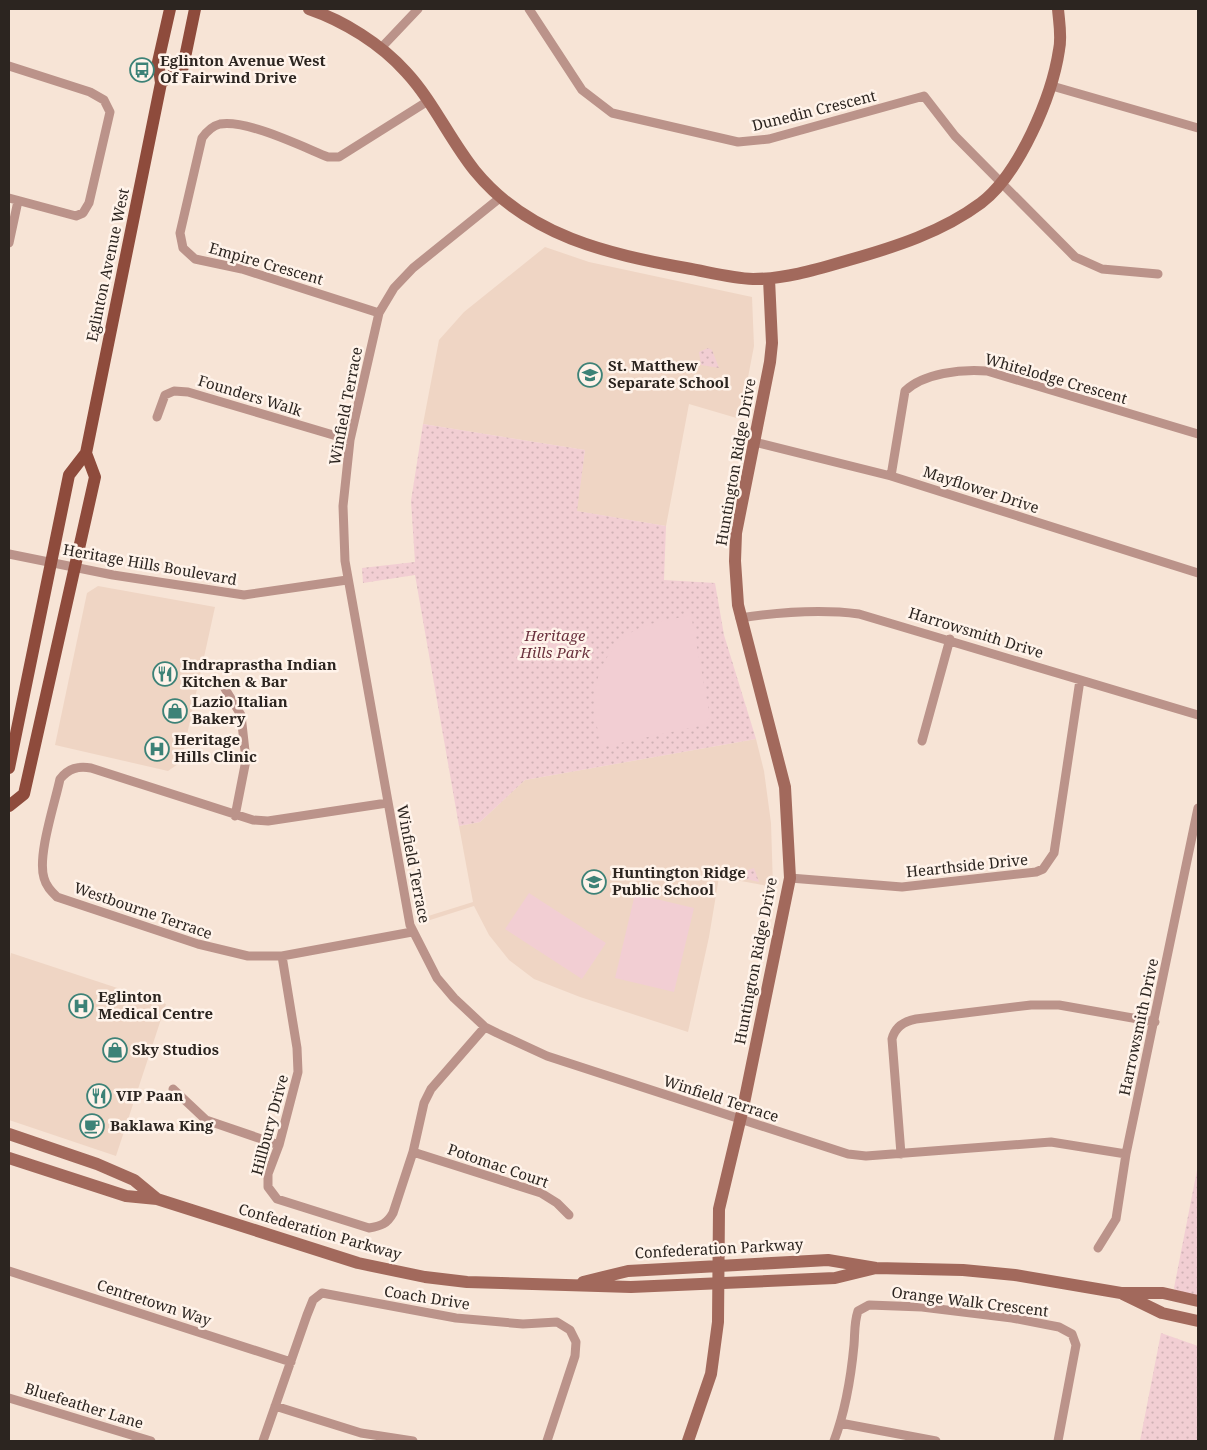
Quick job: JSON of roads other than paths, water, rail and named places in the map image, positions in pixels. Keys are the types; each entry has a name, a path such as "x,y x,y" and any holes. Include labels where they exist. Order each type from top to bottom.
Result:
{"main road":[{"name":"Eglinton Avenue West","path":"9,768 69,475 86,453 161,83 158,62 170,9"},
{"path":"161,83 183,67 196,9"},
{"path":"9,806 24,794 76,568 95,477 86,453"}],"street":[{"path":"309,9 334,20 381,48 407,72 476,172 501,197 523,215 541,225 598,248 649,261 741,279 769,279 812,270 884,250 926,234 981,202 1000,183 1023,149 1052,86 1060,48 1058,9"},
{"path":"381,48 418,9"},
{"name":"Dunedin Crescent","path":"528,9 582,90 612,113 738,142 769,139 924,96 955,136 1000,183"},
{"path":"9,66 90,92 104,100 110,112 88,203 83,213 76,216 13,199 9,244"},
{"path":"1052,86 1198,128"},
{"name":"Empire Crescent","path":"379,312 242,268 195,259 183,248 180,233 182,223 202,138 209,129 220,124 232,124 265,132 328,157 338,157 428,101"},
{"path":"1000,183 1075,257 1102,269 1158,274"},
{"name":"Winfield Terrace","path":"501,197 413,268 394,288 379,312 350,440 343,506 347,580 412,932 437,978 454,998 485,1027 547,1056 848,1154 866,1156 901,1154 1051,1142 1126,1154"},
{"name":"Huntington Ridge Drive","path":"688,1441 711,1374 718,1322 719,1209 740,1120 790,878 785,786 774,736 756,681 740,618 736,591 736,533 770,362 772,343 769,279"},
{"name":"Whitelodge Crescent","path":"891,476 905,392 914,383 964,370 987,372 1198,434"},
{"name":"Founders Walk","path":"157,416 165,395 174,391 188,392 350,440"},
{"name":"Mayflower Drive","path":"754,442 891,476 1198,573"},
{"name":"Heritage Hills Boulevard","path":"9,554 76,568 244,595 347,580"},
{"name":"Harrowsmith Drive","path":"740,618 836,611 879,618 1198,715"},
{"path":"922,741 950,639"},
{"name":"Hearthside Drive","path":"790,878 902,887 1036,872 1043,868 1054,852 1080,680"},
{"path":"224,686 242,715 246,760 235,816"},
{"name":"Westbourne Terrace","path":"387,803 268,821 235,816 91,768 73,769 60,779 42,862 44,878 49,890 57,896 198,944 248,956 282,956 412,932"},
{"name":"Harrowsmith Drive","path":"1098,1248 1116,1219 1126,1154 1198,808"},
{"name":"Hillbury Drive","path":"282,956 297,1048 298,1072 279,1145 268,1174 268,1187 277,1199 369,1228 389,1222 413,1152 424,1103 431,1089 485,1027"},
{"path":"901,1154 892,1039 894,1032 904,1023 916,1019 1032,1005 1059,1006 1155,1022"},
{"path":"173,1089 206,1120 279,1145"},
{"name":"Confederation Parkway","path":"9,1134 97,1164 134,1180 157,1199"},
{"name":"Potomac Court","path":"413,1152 541,1193 558,1203 569,1215"},
{"name":"Confederation Parkway","path":"9,1158 126,1196 157,1199 358,1263 468,1282 631,1287 835,1278 876,1268"},
{"name":"Confederation Parkway","path":"566,1286 628,1271 828,1260 876,1268 962,1270 1015,1275 1121,1293 1163,1293 1198,1301"},
{"name":"Centretown Way","path":"9,1271 291,1362"},
{"name":"Coach Drive","path":"264,1441 306,1315 313,1300 322,1293 456,1318 523,1324 557,1322 570,1330 576,1342 575,1356 547,1441"},
{"name":"Confederation Parkway","path":"1121,1293 1162,1313 1198,1321"},
{"name":"Orange Walk Crescent","path":"834,1441 840,1423 849,1377 854,1345 854,1321 858,1311 869,1305 922,1307 1012,1318 1059,1327 1072,1334 1076,1345 1058,1441"},
{"name":"Bluefeather Lane","path":"9,1398 152,1441"},
{"path":"276,1406 361,1433 413,1441"},
{"path":"840,1423 936,1441"}],"place":[{"name":"Eglinton Avenue West Of Fairwind Drive","path":"142,70"},
{"name":"St. Matthew Separate School","path":"590,375"},
{"name":"Indraprastha Indian Kitchen & Bar","path":"165,674"},
{"name":"Lazio Italian Bakery","path":"175,711"},
{"name":"Heritage Hills Clinic","path":"157,749"},
{"name":"Huntington Ridge Public School","path":"594,882"},
{"name":"Eglinton Medical Centre","path":"81,1006"},
{"name":"Sky Studios","path":"115,1050"},
{"name":"VIP Paan","path":"99,1096"},
{"name":"Baklawa King","path":"92,1126"}],"park label":[{"name":"Heritage Hills Park","path":"555,644"}]}
